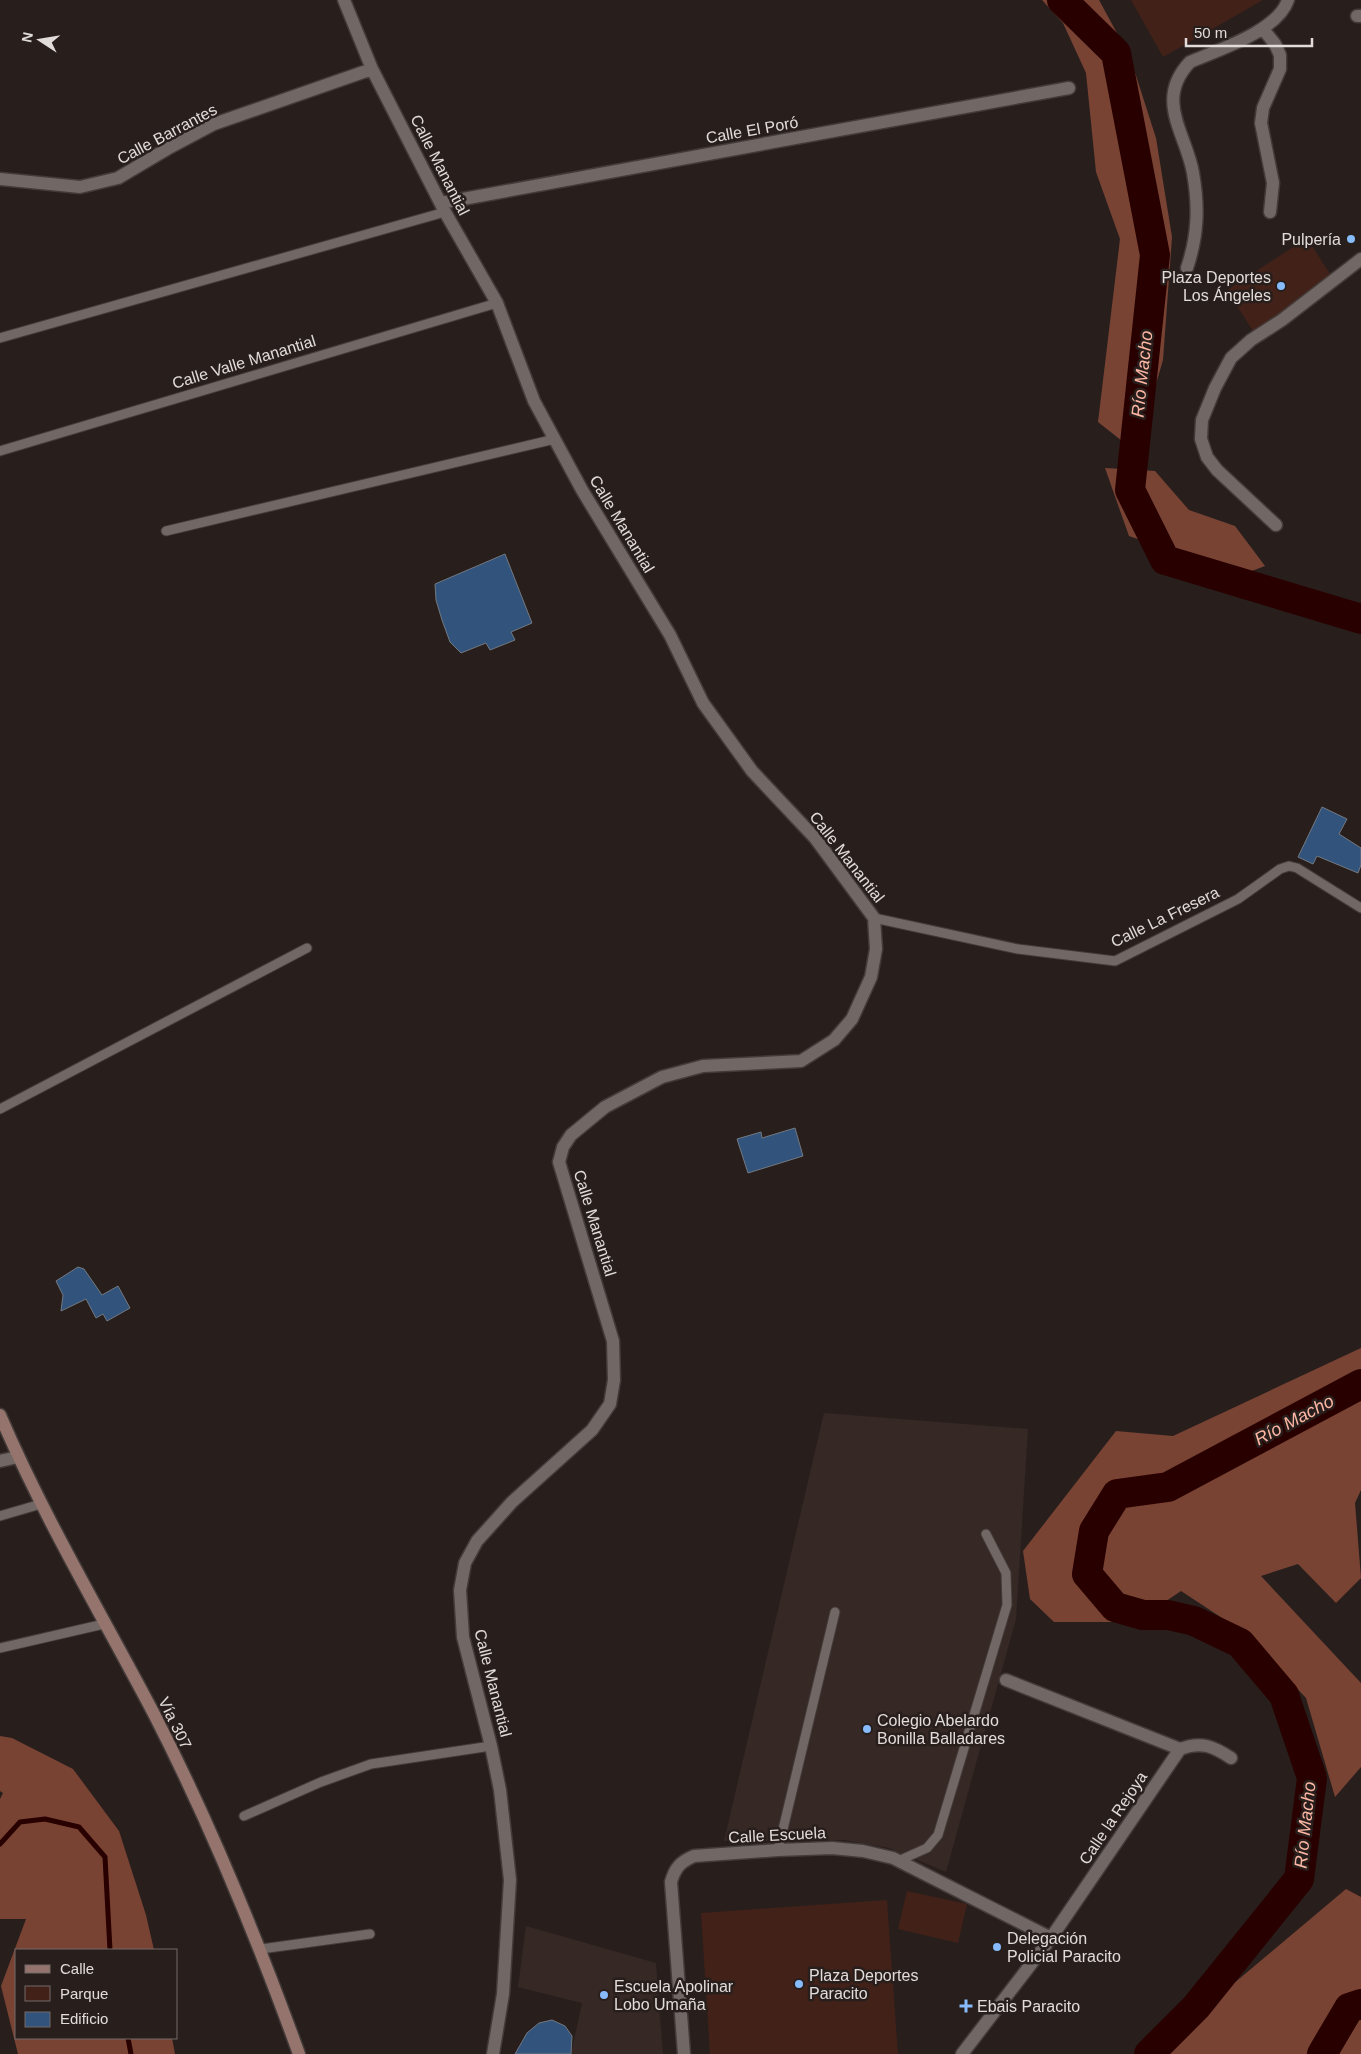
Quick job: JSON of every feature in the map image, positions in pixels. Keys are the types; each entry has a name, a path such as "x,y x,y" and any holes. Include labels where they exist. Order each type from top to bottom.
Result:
{"street":[{"name":"Calle Manantial","path":"344,0 372,69 443,208 497,303 534,401 582,490 670,635 703,702 752,771 815,838 874,918 876,949 871,977 863,999 852,1019 834,1040 801,1061 704,1066 662,1077 605,1107 571,1135 563,1147 559,1162 613,1341 614,1380 610,1404 592,1430 512,1502 477,1541 465,1563 460,1590 463,1637 491,1746 500,1790 510,1880 503,1994 493,2054"},
{"path":"1187,268 1195,244 1198,222 1193,171 1174,120 1176,83 1182,71 1190,62 1263,28 1286,7 1288,0"},
{"path":"1263,28 1280,55 1280,70 1263,108 1262,123 1273,183 1270,212"},
{"name":"Calle Barrantes","path":"0,179 80,187 118,178 214,124 372,69"},
{"name":"Calle El Poró","path":"443,208 1069,88"},
{"path":"1276,525 1217,470 1207,457 1200,439 1202,420 1215,388 1231,358 1251,340 1282,320 1361,259"},
{"name":"Vía 307","path":"0,1415 41,1504 154,1715 224,1863 261,1949 299,2054"},
{"path":"0,1461 18,1457"},
{"path":"1006,1680 1180,1748 1193,1744 1202,1744 1214,1747 1231,1758"},
{"name":"Calle la Rejoya","path":"962,2054 1051,1938 1180,1748"},
{"name":"Calle Escuela","path":"684,2054 671,1882 675,1870 683,1860 694,1856 832,1848 863,1851 898,1861 1051,1938"}],"lane":[{"path":"0,338 443,208"},
{"name":"Calle Valle Manantial","path":"0,451 497,303"},
{"path":"166,532 555,439"},
{"name":"Calle La Fresera","path":"874,918 1018,949 1115,960 1238,899 1280,869 1289,866 1297,868 1361,908"},
{"path":"0,1109 307,948"},
{"path":"0,1516 41,1504"},
{"path":"898,1861 927,1848 938,1835 1007,1605 1006,1573 986,1534"},
{"path":"778,1850 835,1612"},
{"path":"0,1648 104,1624"},
{"path":"244,1816 322,1782 371,1764 491,1746"},
{"path":"261,1949 370,1934"}],"shaded area":[{"path":"1042,0 1099,0 1130,57 1156,138 1172,237 1163,360 1136,452 1098,422 1120,239 1096,172 1086,73 1063,23"},
{"path":"1105,468 1155,471 1189,510 1235,526 1265,566 1241,575 1129,536"},
{"path":"1361,1348 1361,1490 1355,1503 1361,1578 1336,1603 1298,1564 1261,1576 1361,1683 1361,1767 1335,1797 1306,1698 1245,1633 1181,1591 1147,1614 1114,1622 1054,1622 1030,1599 1023,1551 1116,1431 1173,1436"},
{"name":"Colegio Abelardo Bonilla Balladares","path":"824,1413 1028,1429 1016,1619 946,1872 889,1848 844,1840 724,1841"},
{"path":"0,1736 12,1738 73,1769 119,1831 146,1915 154,1949 15,1949 15,2039 172,2039 175,2054 18,2054 1,1986 26,1919 0,1919 0,1799 3,1793 0,1791"},
{"path":"1346,1889 1361,1897 1361,2054 1151,2054 1160,2044"},
{"name":"Escuela Apolinar Lobo Umaña","path":"526,1926 656,1963 663,2054 571,2054 582,2003 518,1987"}],"green space":[{"path":"1131,0 1263,0 1163,57"},
{"name":"Plaza Deportes Los Ángeles","path":"1307,238 1335,282 1255,334 1227,290"},
{"path":"907,1891 967,1904 958,1943 898,1929"},
{"name":"Plaza Deportes Paracito","path":"887,1900 898,2054 710,2054 701,1913"}],"building":[{"path":"505,554 532,623 511,632 515,640 490,650 486,643 461,653 450,642 436,600 435,584"},
{"path":"1322,807 1347,819 1339,834 1361,848 1361,865 1358,873 1317,856 1313,864 1298,857"},
{"path":"795,1128 803,1156 748,1173 737,1139 761,1132 762,1138"},
{"path":"78,1267 84,1269 102,1295 118,1286 130,1308 107,1321 103,1314 96,1318 86,1299 61,1311 63,1295 56,1281"},
{"path":"552,2020 565,2026 572,2036 571,2054 515,2054 527,2033 539,2023"}],"waterway":[{"name":"Río Macho","path":"1062,0 1116,53 1155,255 1130,490 1165,560 1361,619"},
{"name":"Río Macho","path":"1149,2054 1196,2007 1299,1879 1312,1778 1284,1695 1240,1643 1194,1621 1168,1615 1143,1615 1115,1607 1087,1574 1094,1531 1117,1494 1168,1487 1361,1384"},
{"path":"0,1844 20,1822 45,1819 79,1827 105,1857 110,1949"},
{"path":"1322,2054 1349,2008 1361,2004"},
{"path":"128,2039 131,2054"}],"place":[{"name":"Pulpería","path":"1351,239"},
{"name":"Plaza Deportes Los Ángeles","path":"1281,286"},
{"name":"Colegio Abelardo Bonilla Balladares","path":"867,1729"},
{"name":"Delegación Policial Paracito","path":"997,1947"},
{"name":"Plaza Deportes Paracito","path":"799,1984"},
{"name":"Escuela Apolinar Lobo Umaña","path":"604,1995"},
{"name":"Ebais Paracito","path":"966,2006"}]}
